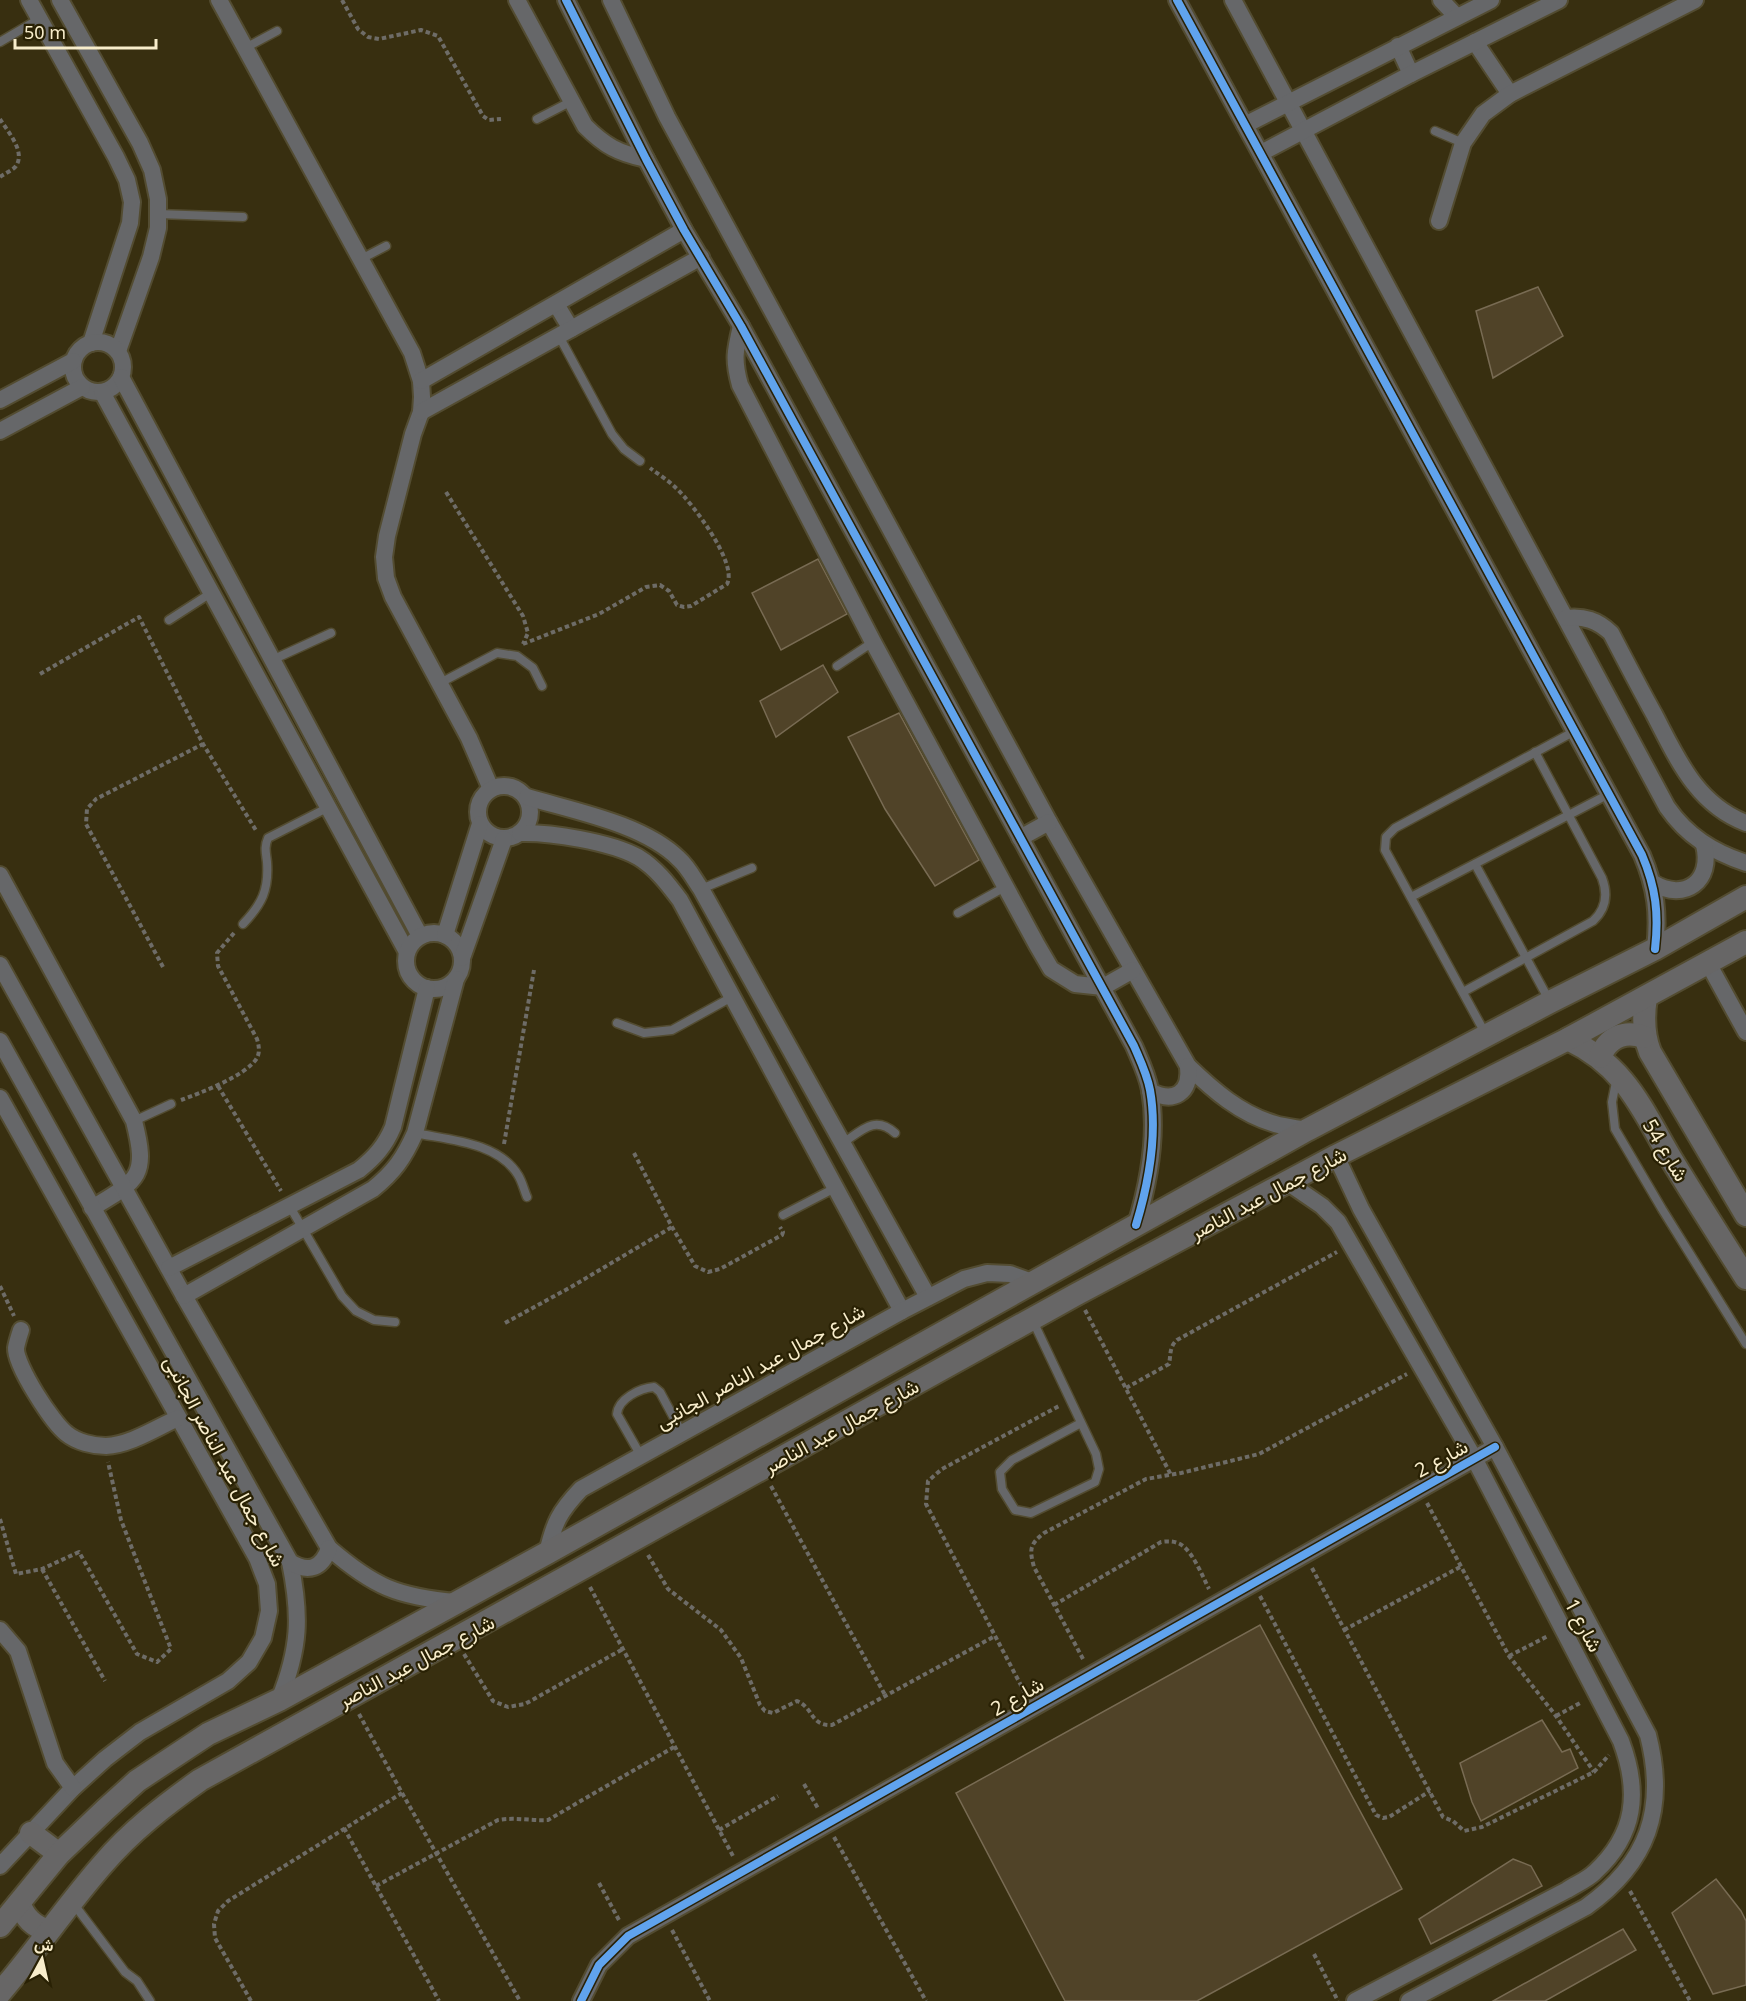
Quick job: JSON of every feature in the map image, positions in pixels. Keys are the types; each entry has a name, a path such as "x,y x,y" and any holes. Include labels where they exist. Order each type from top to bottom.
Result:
{"main road":[{"name":"شارع جمال عبد الناصر","path":"0,1926 59,1854 105,1810 137,1781 208,1734 279,1700 547,1553 1307,1130 1655,949 1746,897"},
{"name":"شارع جمال عبد الناصر","path":"1,1987 104,1863 165,1805 200,1780 1077,1294 1336,1156 1569,1039 1746,942"},
{"name":"شارع 54","path":"1646,997 1644,1037 1656,1066 1746,1215"},
{"path":"1600,1057 1609,1041 1617,1036 1635,1034 1644,1037"},
{"name":"شارع 54","path":"1569,1039 1600,1057 1630,1088 1746,1278"},
{"path":"31,1833 59,1854"},
{"path":"19,1903 30,1921 38,1928 48,1931"}],"street":[{"path":"29,0 116,158 127,180 132,202 130,223 123,248 91,343"},
{"path":"60,0 140,143 152,170 158,198 158,228 151,257 118,351"},
{"path":"219,0 412,353 422,381 421,412 413,434 384,557 386,578 393,597 474,746 491,789"},
{"path":"517,0 585,126 602,143 622,154 646,159"},
{"path":"566,0 684,230 741,326 1134,1046 1145,1071 1150,1091 1152,1124 1151,1158 1146,1192 1136,1225"},
{"path":"611,0 667,117 1050,822 1188,1066 1213,1090 1242,1110 1273,1123 1307,1130"},
{"path":"1177,0 1642,855 1653,883 1657,927 1655,949"},
{"path":"1233,0 1667,807 1684,828 1704,845 1727,857 1746,863"},
{"path":"1442,0 1457,17"},
{"path":"1245,125 1491,0"},
{"path":"1261,153 1559,0"},
{"path":"1439,221 1463,143 1482,114 1510,94 1695,0"},
{"path":"1475,42 1510,94"},
{"path":"1398,46 1411,74"},
{"path":"422,381 684,230"},
{"path":"421,412 701,257"},
{"path":"556,304 565,332"},
{"path":"741,326 735,364 740,385 873,642 1005,887 1052,969 1075,984 1103,987 1133,970"},
{"path":"91,343 106,343 118,351 124,369 116,384 102,392 82,387 73,370 77,353 83,346 91,343"},
{"path":"2,394 74,361"},
{"path":"121,377 420,936"},
{"path":"0,431 82,387"},
{"path":"102,392 407,952"},
{"path":"1566,618 1587,618 1611,633 1685,773 1709,802 1746,824"},
{"path":"462,958 512,836 527,826 530,817 530,807 526,798 514,787 498,786 483,795 478,804 477,814 486,832 495,837 512,836 551,834 608,847 637,857 662,875 680,900 902,1311"},
{"path":"526,798 616,824 650,837 680,859 701,889 928,1297"},
{"path":"1020,838 1050,822"},
{"path":"446,935 480,824"},
{"path":"1653,883 1664,890 1677,891 1689,888 1706,870 1707,857 1704,845"},
{"path":"0,875 134,1121 141,1158 137,1175 124,1189 92,1208"},
{"path":"184,1296 373,1190 391,1174 406,1155 415,1133 456,979 462,965 457,944 446,935 437,932 420,936 414,940 405,961 407,970 419,984 427,988 443,988 456,979"},
{"path":"1708,963 1746,1032"},
{"path":"0,965 184,1296 329,1548 357,1571 387,1588 421,1599 457,1602"},
{"path":"169,1268 289,1204 359,1170 374,1158 386,1144 393,1127 427,988"},
{"path":"0,1041 290,1562 298,1613 297,1643 291,1672 279,1700"},
{"path":"1150,1091 1161,1097 1173,1096 1184,1090 1189,1078 1188,1066"},
{"path":"781,1088 805,1075"},
{"name":"شارع جمال عبد الناصر الجانبى","path":"0,1098 257,1558 267,1584 269,1611 263,1638 249,1662 228,1681 140,1732 105,1759 73,1788 0,1866"},
{"name":"شارع 1","path":"1336,1156 1361,1209 1495,1447 1648,1735 1656,1775 1654,1809 1647,1833 1637,1856 1622,1877 1605,1893 1586,1907 1409,2001"},
{"name":"شارع 1","path":"1287,1182 1322,1206 1338,1222 1474,1458 1621,1741 1630,1766 1633,1795 1628,1825 1614,1852 1593,1874 1567,1890 1355,2001"},
{"name":"شارع جمال عبد الناصر الجانبى","path":"547,1553 552,1529 564,1507 580,1489 964,1279 987,1273 1010,1274 1032,1282"},
{"path":"21,1330 16,1349 22,1369 31,1388 66,1434 84,1443 105,1446 120,1444 178,1418"},
{"name":"شارع 2","path":"581,2001 599,1965 628,1936 664,1914 1495,1447"},
{"path":"290,1562 299,1568 319,1565 326,1558 329,1548"},
{"path":"0,1630 18,1651 55,1763 73,1788"}],"lane":[{"path":"0,42 39,19"},
{"path":"245,48 277,31"},
{"path":"537,119 572,101"},
{"path":"1436,130 1463,143"},
{"path":"158,214 243,218"},
{"path":"361,259 386,246"},
{"path":"565,332 612,434 624,449 640,461"},
{"path":"169,620 211,593"},
{"path":"272,660 331,633"},
{"path":"837,666 873,642"},
{"path":"440,683 497,653 517,656 533,668 542,686"},
{"path":"1486,1035 1385,850 1384,844 1389,832 1575,730"},
{"path":"1463,992 1593,921 1599,916 1605,901 1605,885 1602,878 1535,752"},
{"path":"1411,897 1609,794"},
{"path":"243,924 259,908 267,887 265,846 268,838 327,808"},
{"path":"1475,864 1550,1002"},
{"path":"701,889 752,868"},
{"path":"958,913 1005,887"},
{"path":"617,1023 644,1033 672,1030 732,997"},
{"path":"1618,1074 1612,1101 1615,1129 1746,1344"},
{"path":"134,1121 171,1104"},
{"path":"843,1143 875,1124 886,1125 895,1133"},
{"path":"415,1133 480,1147 502,1157 518,1174 527,1197"},
{"path":"783,1215 835,1188"},
{"path":"289,1204 342,1296 356,1311 374,1320 394,1322"},
{"path":"1032,1319 1082,1423 1096,1454 1099,1469 1095,1482 1031,1513 1015,1510 1002,1489 1000,1472 1012,1460 1082,1423"},
{"path":"641,1456 617,1413 617,1407 629,1397 654,1387 660,1392 682,1433"},
{"path":"72,1902 125,1972 137,1981 150,2001"}],"path":[{"path":"342,0 358,29 368,37 379,39 422,30 438,36 483,116 489,120 501,119"},
{"path":"0,119 18,149 19,157 16,167 0,177"},
{"path":"523,644 599,614 646,587 660,585 669,591 677,605 684,607 691,606 727,584 731,578 714,536 676,488 640,461"},
{"path":"446,492 523,616 528,633 517,656"},
{"path":"40,674 139,616 203,744 265,846"},
{"path":"163,967 86,824 87,809 96,799 203,744"},
{"path":"171,1104 218,1086 257,1058 258,1040 218,966 217,953 243,924"},
{"path":"502,1157 534,970"},
{"path":"218,1086 289,1204"},
{"path":"634,1153 695,1266 708,1272 720,1269 782,1235 783,1232 777,1221 783,1215"},
{"path":"505,1323 672,1227"},
{"path":"1126,1388 1169,1364 1172,1344 1177,1340 1351,1244"},
{"path":"0,1286 21,1330"},
{"path":"1077,1294 1171,1475"},
{"path":"1091,1673 1034,1567 1030,1553 1034,1541 1044,1533 1146,1479 1259,1454 1421,1366"},
{"path":"1032,1706 926,1504 928,1481 942,1469 1070,1400"},
{"path":"0,1519 16,1574 42,1569 79,1552 137,1654 157,1662 171,1649 121,1520 105,1446"},
{"path":"762,1470 885,1695"},
{"path":"1420,1488 1509,1656 1556,1716 1593,1772"},
{"path":"638,1539 668,1589 721,1630 741,1658 760,1705 765,1711 773,1713 797,1701 805,1704 817,1722 822,1725 831,1725 995,1635"},
{"path":"1054,1605 1161,1542 1171,1541 1187,1550 1217,1602"},
{"path":"1305,1553 1443,1817 1464,1831 1482,1827 1593,1772 1621,1741"},
{"path":"1344,1630 1460,1567"},
{"path":"42,1569 105,1681"},
{"path":"581,1570 740,1871"},
{"path":"1253,1582 1376,1815 1383,1818 1389,1817 1430,1791"},
{"path":"1509,1656 1562,1628"},
{"path":"456,1640 493,1701 508,1707 525,1704 623,1649"},
{"path":"1556,1716 1596,1693"},
{"path":"349,1696 520,2001"},
{"path":"376,1886 435,1852 498,1820 514,1817 531,1821 548,1820 675,1747"},
{"path":"804,1784 926,2001"},
{"path":"252,2001 215,1938 214,1924 218,1911 228,1901 402,1793"},
{"path":"719,1831 778,1796"},
{"path":"344,1828 439,2001"},
{"path":"1622,1877 1690,2001"},
{"path":"599,1883 628,1936"},
{"path":"664,1914 710,2001"},
{"path":"1314,1954 1338,2001"}],"building":[{"path":"1538,287 1563,336 1493,378 1476,311"},
{"path":"818,559 847,614 781,650 752,593"},
{"path":"823,665 838,692 776,737 760,701"},
{"path":"899,713 979,860 935,886 885,809 848,737"},
{"path":"1260,1625 1402,1889 1197,2001 1065,2001 956,1793"},
{"path":"1542,1720 1562,1752 1570,1749 1578,1768 1481,1821 1472,1802 1460,1763"},
{"path":"1513,1859 1531,1866 1542,1886 1431,1944 1419,1919"},
{"path":"1716,1879 1746,1921 1746,1985 1713,1994 1672,1913"},
{"path":"1623,1929 1636,1950 1545,2001 1493,2001"}],"cycle path":[{"path":"566,0 684,230 741,326 1134,1046 1149,1084 1153,1124 1151,1158 1136,1225"},
{"path":"1177,0 1642,855 1655,901 1657,924 1655,949"},
{"path":"581,2001 599,1965 628,1936 1495,1447"}]}
